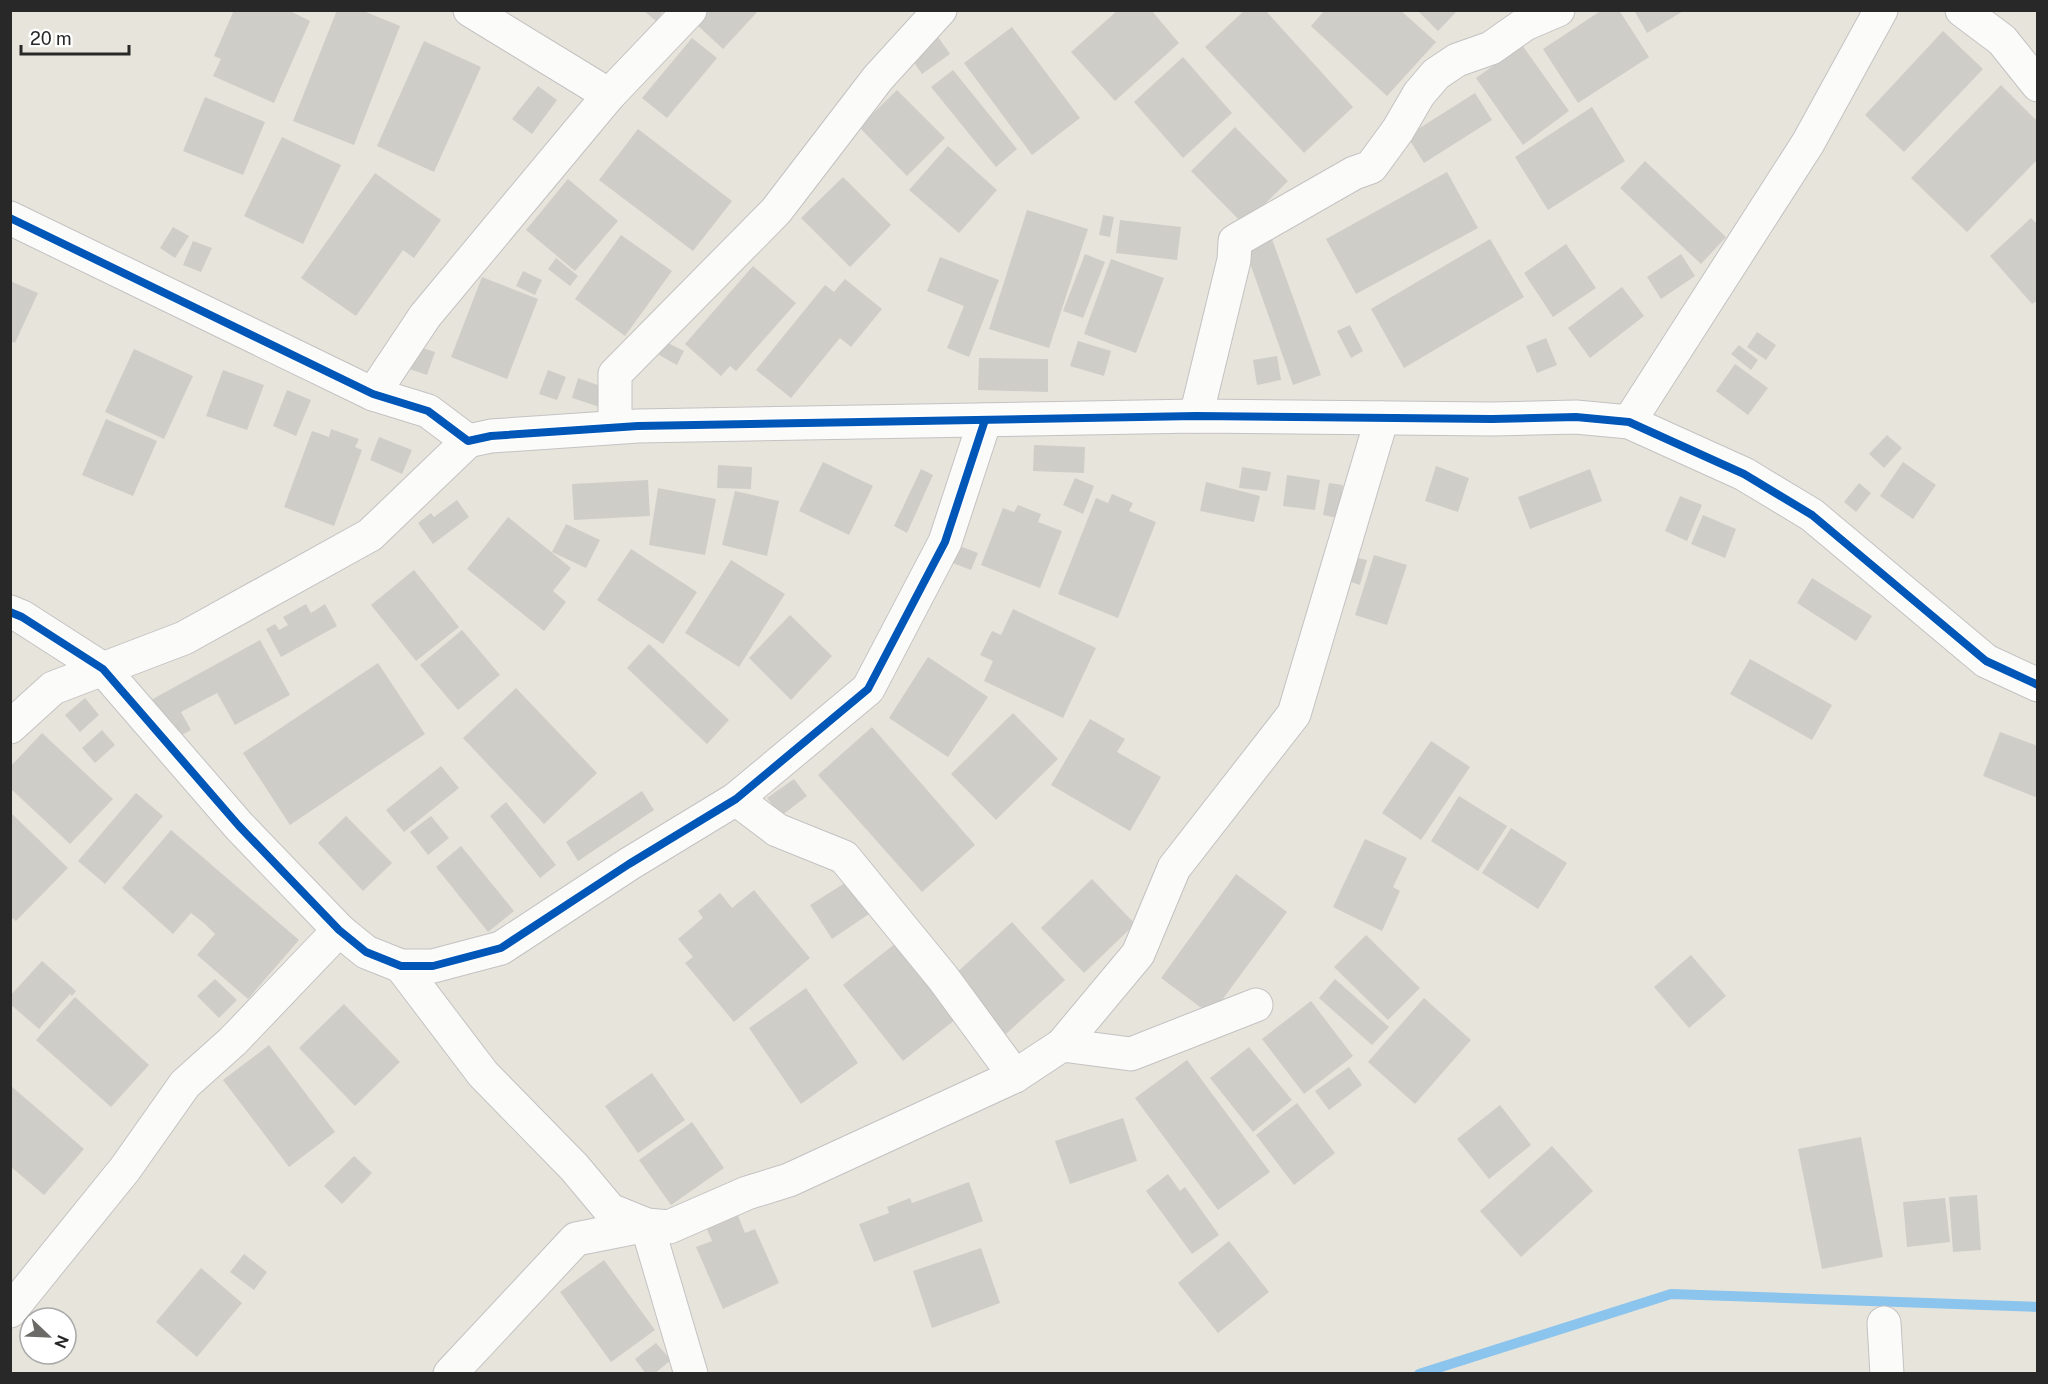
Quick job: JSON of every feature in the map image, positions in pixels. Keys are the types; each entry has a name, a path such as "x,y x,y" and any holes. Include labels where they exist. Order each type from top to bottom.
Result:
{"street":[{"path":"470,10 609,95"},
{"path":"373,394 425,316 609,95 690,10"},
{"path":"615,427 615,374 776,211 878,78 940,10"},
{"path":"1196,416 1234,260 1236,241 1354,173 1371,166 1398,130 1419,94 1443,69 1457,60 1491,48 1525,24 1558,10"},
{"path":"1962,10 2002,40 2037,85"},
{"path":"1629,422 1808,143 1870,16"},
{"path":"10,218 373,394 428,411 468,441"},
{"path":"10,728 53,688 184,638 370,535 468,441 491,436 615,427 1196,416 1492,419 1576,417 1629,422 1744,474 1812,515 1986,661 2037,685"},
{"path":"450,1374 576,1239 647,1225 669,1227 747,1193 789,1180 1015,1076 1062,1045 1138,954 1174,868 1294,714 1382,418"},
{"path":"10,612 22,617 103,669 239,826 339,930 366,952 401,966 433,966 501,948 629,864 736,799 868,689 945,542 985,420"},
{"path":"736,799 777,830 844,857 943,978 1015,1076"},
{"path":"10,1311 125,1169 185,1084 233,1041 339,930"},
{"path":"401,966 483,1074 574,1167 610,1210 647,1225"},
{"path":"1062,1045 1131,1054 1256,1005"},
{"path":"647,1225 691,1374"},
{"path":"1884,1323 1887,1374"}],"building":[{"path":"234,10 293,10 292,12 310,21 274,103 213,76 221,59 214,56"},
{"path":"337,10 361,10 400,26 354,145 293,121"},
{"path":"643,10 664,10 656,21"},
{"path":"706,10 759,10 723,49 695,23"},
{"path":"1118,10 1151,10 1179,43 1115,101 1071,52"},
{"path":"1245,10 1265,10 1353,107 1304,153 1205,47"},
{"path":"1325,10 1400,10 1436,42 1387,96 1311,26"},
{"path":"1417,10 1458,10 1438,31"},
{"path":"1602,10 1619,10 1649,57 1578,103 1543,49"},
{"path":"1634,10 1685,10 1647,33"},
{"path":"1012,27 1080,118 1032,155 964,63"},
{"path":"1943,31 1983,69 1904,152 1865,115"},
{"path":"936,34 950,54 922,74 908,54"},
{"path":"692,38 717,58 667,118 642,98"},
{"path":"424,41 481,67 434,172 377,146"},
{"path":"1522,45 1569,111 1523,145 1476,78"},
{"path":"1183,57 1232,113 1183,158 1134,102"},
{"path":"953,70 1017,149 996,167 931,87"},
{"path":"2001,85 2038,122 2038,159 1967,232 1911,178"},
{"path":"538,86 557,100 532,134 512,119"},
{"path":"897,90 945,138 907,176 859,127"},
{"path":"1475,93 1492,120 1424,163 1407,136"},
{"path":"205,97 265,122 243,175 183,151"},
{"path":"1592,107 1625,161 1548,210 1515,157"},
{"path":"1235,127 1288,181 1244,225 1191,171"},
{"path":"638,129 732,201 693,251 599,180"},
{"path":"282,137 341,165 303,244 244,216"},
{"path":"948,146 997,190 959,233 909,190"},
{"path":"1645,161 1726,237 1701,264 1620,188"},
{"path":"1447,172 1478,228 1356,294 1326,239"},
{"path":"375,173 441,220 414,258 403,250 356,316 301,278"},
{"path":"843,177 891,225 850,267 801,218"},
{"path":"568,179 618,221 575,271 526,230"},
{"path":"1027,210 1088,229 1049,348 989,329"},
{"path":"1103,215 1114,217 1110,237 1099,235"},
{"path":"2031,218 2038,225 2038,300 2032,304 1990,256"},
{"path":"1120,220 1181,227 1177,260 1116,253"},
{"path":"173,227 189,236 175,258 160,248"},
{"path":"621,235 672,271 625,336 575,299"},
{"path":"1272,239 1321,375 1293,385 1245,249"},
{"path":"1490,239 1524,297 1404,368 1371,309"},
{"path":"193,241 212,248 201,272 183,265"},
{"path":"1566,244 1596,288 1553,317 1524,273"},
{"path":"1085,254 1105,262 1083,318 1063,311"},
{"path":"1681,254 1695,276 1661,299 1647,277"},
{"path":"940,257 999,280 969,357 947,348 964,306 927,291"},
{"path":"556,258 578,276 570,286 548,269"},
{"path":"1111,259 1164,278 1136,353 1084,334"},
{"path":"753,266 796,303 736,371 730,366 721,376 685,344"},
{"path":"523,271 542,280 535,295 516,286"},
{"path":"482,277 538,299 507,379 451,357"},
{"path":"845,279 882,309 851,347 840,338 791,398 756,370 825,285 834,292"},
{"path":"10,281 38,293 15,343 10,341"},
{"path":"1622,287 1644,316 1590,358 1568,328"},
{"path":"1350,325 1363,351 1351,358 1337,331"},
{"path":"1757,332 1776,345 1766,360 1747,347"},
{"path":"1546,338 1557,365 1537,373 1526,346"},
{"path":"1078,341 1111,351 1104,376 1070,366"},
{"path":"666,342 684,351 677,365 659,355"},
{"path":"414,345 435,352 427,375 406,368"},
{"path":"1739,345 1758,360 1751,370 1731,354"},
{"path":"134,349 193,376 164,439 105,412"},
{"path":"1277,356 1281,380 1257,385 1253,360"},
{"path":"979,358 1048,359 1048,392 978,390"},
{"path":"1735,364 1768,388 1748,415 1716,391"},
{"path":"223,370 264,385 247,430 206,416"},
{"path":"548,370 566,377 557,400 539,394"},
{"path":"578,378 606,388 600,407 572,398"},
{"path":"287,390 311,400 296,436 273,426"},
{"path":"106,419 157,441 133,496 82,475"},
{"path":"331,429 359,439 355,447 362,450 334,526 284,507 312,431 329,437"},
{"path":"1887,435 1902,448 1884,468 1869,454"},
{"path":"379,437 412,450 402,474 370,460"},
{"path":"1034,445 1085,447 1084,473 1033,471"},
{"path":"823,462 873,486 849,535 799,511"},
{"path":"1903,462 1936,485 1913,519 1880,496"},
{"path":"718,465 752,467 751,489 717,488"},
{"path":"1436,466 1469,478 1458,512 1425,501"},
{"path":"1242,467 1271,472 1267,491 1239,488"},
{"path":"921,469 933,475 907,533 894,526"},
{"path":"1590,469 1602,501 1530,529 1518,497"},
{"path":"1287,475 1320,480 1315,510 1283,506"},
{"path":"1075,478 1094,486 1083,514 1063,505"},
{"path":"648,480 650,516 574,520 572,484"},
{"path":"1206,482 1260,496 1254,522 1200,511"},
{"path":"1329,483 1343,485 1338,518 1323,515"},
{"path":"1859,483 1871,493 1856,512 1844,502"},
{"path":"658,488 716,499 705,555 649,545"},
{"path":"735,491 779,501 767,556 722,545"},
{"path":"1112,494 1133,503 1129,511 1156,522 1118,618 1058,594 1096,498 1108,503"},
{"path":"1680,496 1702,505 1687,541 1665,531"},
{"path":"457,500 469,517 433,544 418,523 431,513 434,517"},
{"path":"1018,505 1041,514 1038,522 1062,531 1040,588 981,565 1003,508 1014,512"},
{"path":"1703,515 1736,529 1725,558 1691,544"},
{"path":"508,517 571,568 553,591 566,602 544,631 467,569"},
{"path":"566,524 600,540 586,568 552,552"},
{"path":"957,545 978,553 971,570 950,562"},
{"path":"631,549 697,592 663,644 597,600"},
{"path":"1374,555 1407,565 1387,625 1355,615"},
{"path":"1358,558 1367,560 1360,585 1351,582"},
{"path":"731,560 785,594 739,667 685,633"},
{"path":"414,570 459,627 416,661 371,605"},
{"path":"1812,578 1872,616 1856,641 1797,603"},
{"path":"306,604 311,613 325,604 337,626 281,657 266,629 275,624 279,630 288,625 283,617"},
{"path":"1013,609 1096,648 1063,718 984,681 993,661 980,655 992,631 1001,635"},
{"path":"790,615 832,656 791,700 749,658"},
{"path":"462,630 500,675 458,710 420,665"},
{"path":"260,640 290,695 235,725 217,693 181,712 191,730 172,740 151,700"},
{"path":"649,644 729,720 707,744 627,668"},
{"path":"928,657 988,697 948,757 889,718"},
{"path":"1750,659 1832,705 1812,740 1730,694"},
{"path":"378,663 425,734 290,825 243,753"},
{"path":"516,688 597,773 544,824 463,738"},
{"path":"85,698 99,715 80,732 65,715"},
{"path":"1013,713 1058,759 996,820 951,774"},
{"path":"1090,719 1125,739 1117,752 1161,777 1130,831 1051,785"},
{"path":"872,727 975,845 922,892 818,775"},
{"path":"102,730 115,745 95,763 82,748"},
{"path":"2000,732 2038,746 2038,798 1983,776"},
{"path":"42,733 113,799 70,844 10,788 10,767"},
{"path":"1431,741 1470,767 1421,840 1382,813"},
{"path":"441,766 459,788 404,832 386,810"},
{"path":"794,779 807,796 781,816 767,798"},
{"path":"642,791 654,810 578,861 566,842"},
{"path":"136,793 163,816 105,884 78,861"},
{"path":"1459,796 1507,826 1478,871 1431,841"},
{"path":"506,802 556,865 540,878 490,816"},
{"path":"10,812 68,868 16,921 10,916"},
{"path":"346,816 392,863 363,891 318,843"},
{"path":"431,816 449,838 428,855 410,832"},
{"path":"1511,828 1567,863 1538,909 1482,873"},
{"path":"171,830 299,940 248,999 197,955 215,934 205,924 191,913 173,934 122,888"},
{"path":"1365,839 1407,858 1393,887 1400,891 1382,931 1333,907"},
{"path":"461,846 514,911 488,932 436,867"},
{"path":"1236,874 1287,912 1211,1015 1161,978"},
{"path":"1092,879 1135,924 1084,973 1041,928"},
{"path":"848,881 869,914 832,939 810,905"},
{"path":"754,890 810,958 734,1022 685,963 693,957 678,939 703,918 698,911 720,893 732,908"},
{"path":"1012,922 1065,980 1006,1034 953,976"},
{"path":"1366,935 1420,988 1388,1020 1334,967"},
{"path":"901,939 961,1015 903,1061 843,985"},
{"path":"1691,955 1726,996 1689,1028 1654,987"},
{"path":"42,961 76,991 72,996 70,994 39,1029 10,1004 10,996"},
{"path":"215,979 237,1000 219,1018 197,996"},
{"path":"1335,979 1389,1027 1372,1045 1319,998"},
{"path":"806,988 858,1063 801,1104 749,1028"},
{"path":"75,997 149,1065 111,1107 36,1040"},
{"path":"1424,998 1471,1040 1415,1104 1368,1062"},
{"path":"1311,1001 1353,1056 1304,1094 1262,1039"},
{"path":"344,1004 400,1062 355,1106 299,1048"},
{"path":"269,1045 335,1132 289,1167 223,1080"},
{"path":"1249,1047 1292,1100 1253,1132 1210,1078"},
{"path":"1187,1060 1270,1172 1218,1210 1135,1098"},
{"path":"1349,1067 1362,1085 1329,1110 1315,1091"},
{"path":"652,1073 685,1120 638,1153 605,1106"},
{"path":"10,1085 84,1149 44,1195 10,1166"},
{"path":"1297,1103 1335,1153 1294,1185 1256,1135"},
{"path":"1500,1105 1531,1145 1489,1179 1457,1139"},
{"path":"1123,1118 1137,1161 1070,1184 1055,1141"},
{"path":"692,1122 724,1168 671,1205 639,1160"},
{"path":"1861,1137 1883,1257 1822,1269 1798,1149"},
{"path":"1552,1146 1593,1191 1521,1257 1480,1211"},
{"path":"354,1156 372,1173 342,1204 324,1186"},
{"path":"1168,1174 1180,1191 1185,1187 1219,1235 1192,1254 1146,1191"},
{"path":"969,1182 983,1221 874,1262 859,1224 889,1213 887,1207 910,1198 912,1203"},
{"path":"1977,1195 1981,1250 1953,1252 1949,1197"},
{"path":"1945,1198 1950,1242 1907,1247 1903,1202"},
{"path":"737,1213 745,1233 755,1229 779,1283 723,1309 696,1247 712,1241 706,1227"},
{"path":"1229,1241 1269,1292 1218,1333 1178,1283"},
{"path":"981,1248 1000,1303 932,1328 913,1271"},
{"path":"244,1254 267,1272 254,1290 230,1272"},
{"path":"604,1260 655,1330 611,1362 560,1292"},
{"path":"201,1268 242,1303 197,1357 156,1322"},
{"path":"656,1343 671,1360 654,1374 646,1374 635,1359"}],"waterway":[{"path":"1419,1374 1671,1294 2038,1307"}],"cycle path":[{"path":"10,218 373,394 428,411 468,441 491,436 638,426 1196,416 1492,419 1576,417 1629,422 1744,474 1812,515 1986,661 2038,685"},
{"path":"10,612 22,617 103,669 239,826 339,930 366,952 401,966 433,966 501,948 629,864 736,799 868,689 945,542 985,420"}]}
